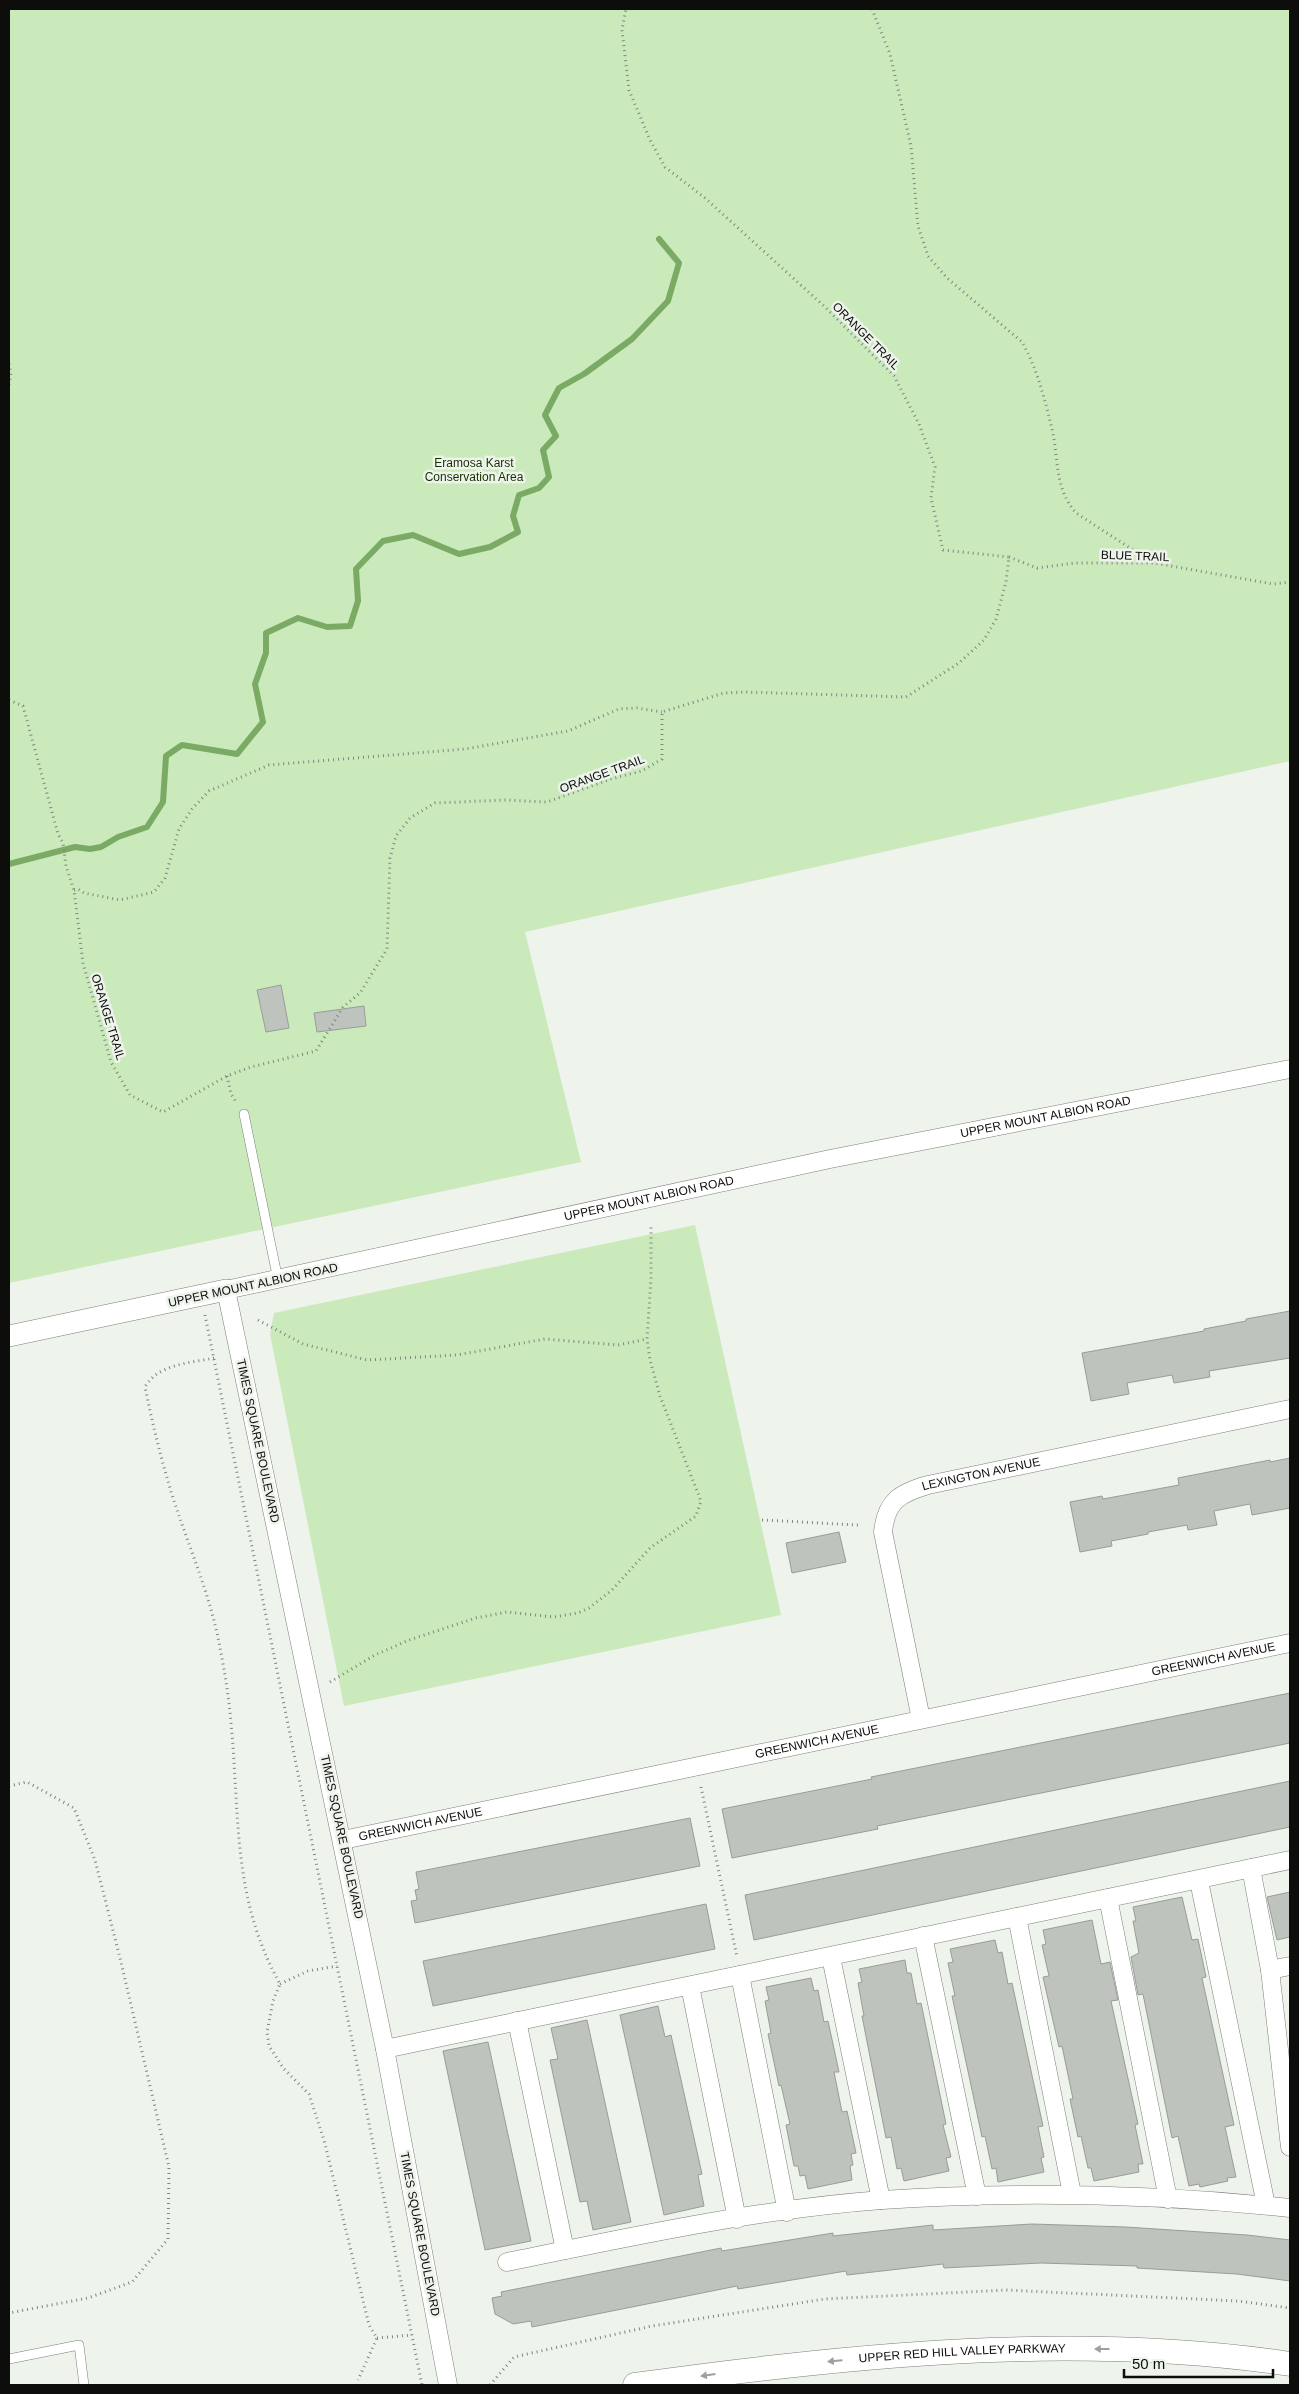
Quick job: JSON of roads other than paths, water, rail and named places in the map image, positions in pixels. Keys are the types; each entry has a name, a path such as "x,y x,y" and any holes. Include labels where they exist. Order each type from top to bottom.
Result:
{"main road":[{"name":"UPPER RED HILL VALLEY PARKWAY","path":"635,2385 756,2368 936,2352 1161,2350 1290,2364"}],"street":[{"name":"UPPER MOUNT ALBION ROAD","path":"9,1336 278,1280 830,1159 1290,1069"},
{"name":"TIMES SQUARE BOULEVARD","path":"226,1290 386,2049 448,2385"},
{"name":"LEXINGTON AVENUE","path":"921,1718 883,1532 884,1518 897,1498 907,1491 928,1485 1290,1409"},
{"name":"GREENWICH AVENUE","path":"343,1840 921,1718 1290,1643"},
{"path":"386,2049 690,1986 739,1969 831,1957 923,1936 1199,1881 1290,1860"},
{"path":"1251,1868 1270,1970 1290,2146"},
{"path":"1199,1881 1266,2206"},
{"path":"1108,1898 1168,2199"},
{"path":"1017,1917 1072,2194"},
{"path":"923,1936 977,2196"},
{"path":"831,1957 881,2200"},
{"path":"1270,1970 1290,1966"},
{"path":"739,1969 787,2212"},
{"path":"690,1986 737,2219"},
{"path":"517,2021 565,2250"},
{"path":"507,2262 737,2219 881,2200 1072,2194 1290,2208"}],"lane":[{"path":"244,1114 278,1280"},
{"path":"9,2359 78,2345 84,2385"}],"waterway":[{"path":"9,864 75,847 90,849 101,847 118,837 147,827 163,802 166,756 182,745 237,754 263,722 255,684 266,653 266,633 298,618 327,627 350,626 358,601 356,569 383,541 413,535 459,554 490,547 518,532 513,516 519,495 539,488 549,477 543,450 556,436 545,415 559,388 584,374 632,339 668,301 679,263 659,239"}],"park label":[{"name":"Eramosa Karst Conservation Area","path":"474,470"}]}
